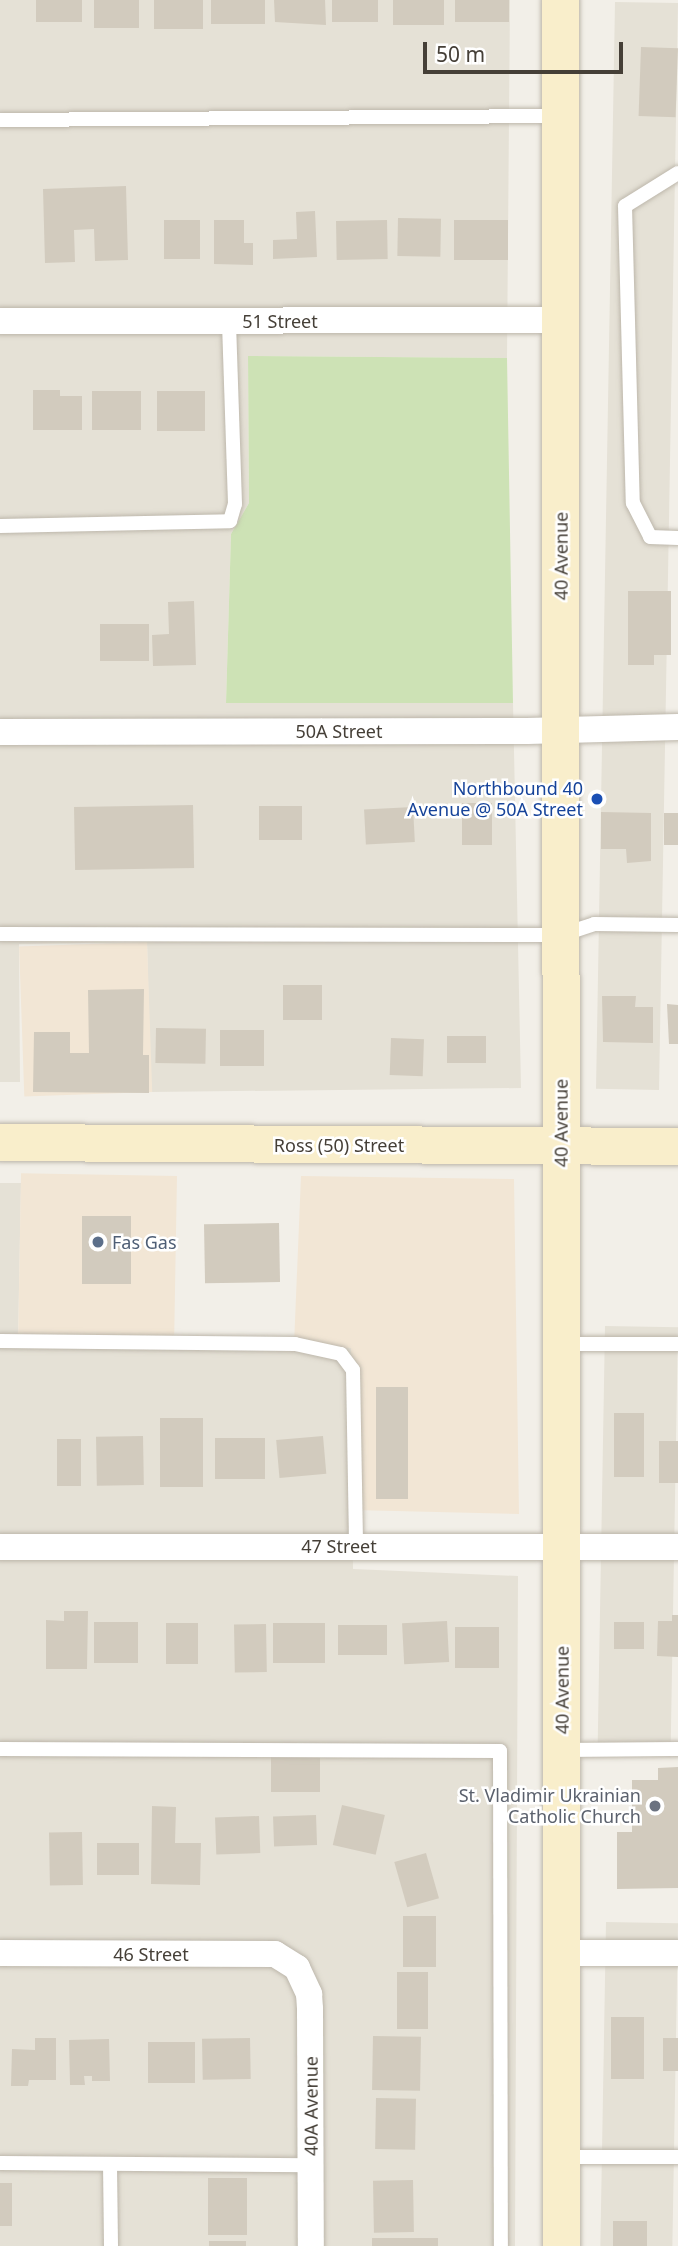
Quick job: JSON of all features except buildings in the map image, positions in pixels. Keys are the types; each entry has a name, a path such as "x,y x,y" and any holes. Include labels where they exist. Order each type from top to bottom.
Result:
{"main road":[{"name":"40 Avenue","path":"560,0 563,1953 561,2246"},
{"name":"Ross (50) Street","path":"0,1142 678,1146"}],"street":[{"name":"51 Street","path":"0,321 561,320"},
{"name":"50A Street","path":"0,732 678,727"},
{"name":"47 Street","path":"0,1547 678,1547"},
{"name":"46 Street","path":"0,1953 275,1954 296,1968"},
{"path":"563,1953 678,1953"},
{"name":"40A Avenue","path":"296,1968 309,1994 311,2246"}],"lane":[{"path":"0,120 559,116"},
{"path":"678,173 625,206 633,503 650,537 678,538"},
{"path":"0,526 230,521 235,504 229,321"},
{"path":"0,934 561,935 594,924 678,925"},
{"path":"0,1341 295,1344 341,1354 353,1370 356,1546"},
{"path":"562,1344 678,1343"},
{"path":"0,1749 500,1751 501,2246"},
{"path":"562,1749 678,1749"},
{"path":"561,2157 678,2157"},
{"path":"0,2162 311,2165"},
{"path":"110,2164 111,2246"}],"shaded area":[{"path":"0,0 510,0 507,358 248,356 249,503 231,534 226,702 513,703 521,1088 151,1092 147,942 19,944 20,1082 0,1082"},
{"path":"615,2 678,3 659,1090 596,1089"},
{"path":"147,942 152,1092 24,1096 19,946"},
{"path":"21,1173 177,1176 174,1340 18,1337"},
{"path":"301,1176 514,1179 519,1514 353,1510 351,1348 294,1345"},
{"path":"0,1183 21,1183 18,1341 175,1340 351,1347 353,1569 518,1576 515,2246 0,2246"},
{"path":"605,1326 678,1327 670,1757 597,1756"},
{"path":"606,1922 678,1923 672,2246 600,2246"}],"green space":[{"path":"248,356 507,358 513,703 226,703 231,534 249,503"}],"place":[{"name":"Northbound 40 Avenue @ 50A Street","path":"597,799"},
{"name":"Fas Gas","path":"98,1242"},
{"name":"St. Vladimir Ukrainian Catholic Church","path":"655,1806"}]}
